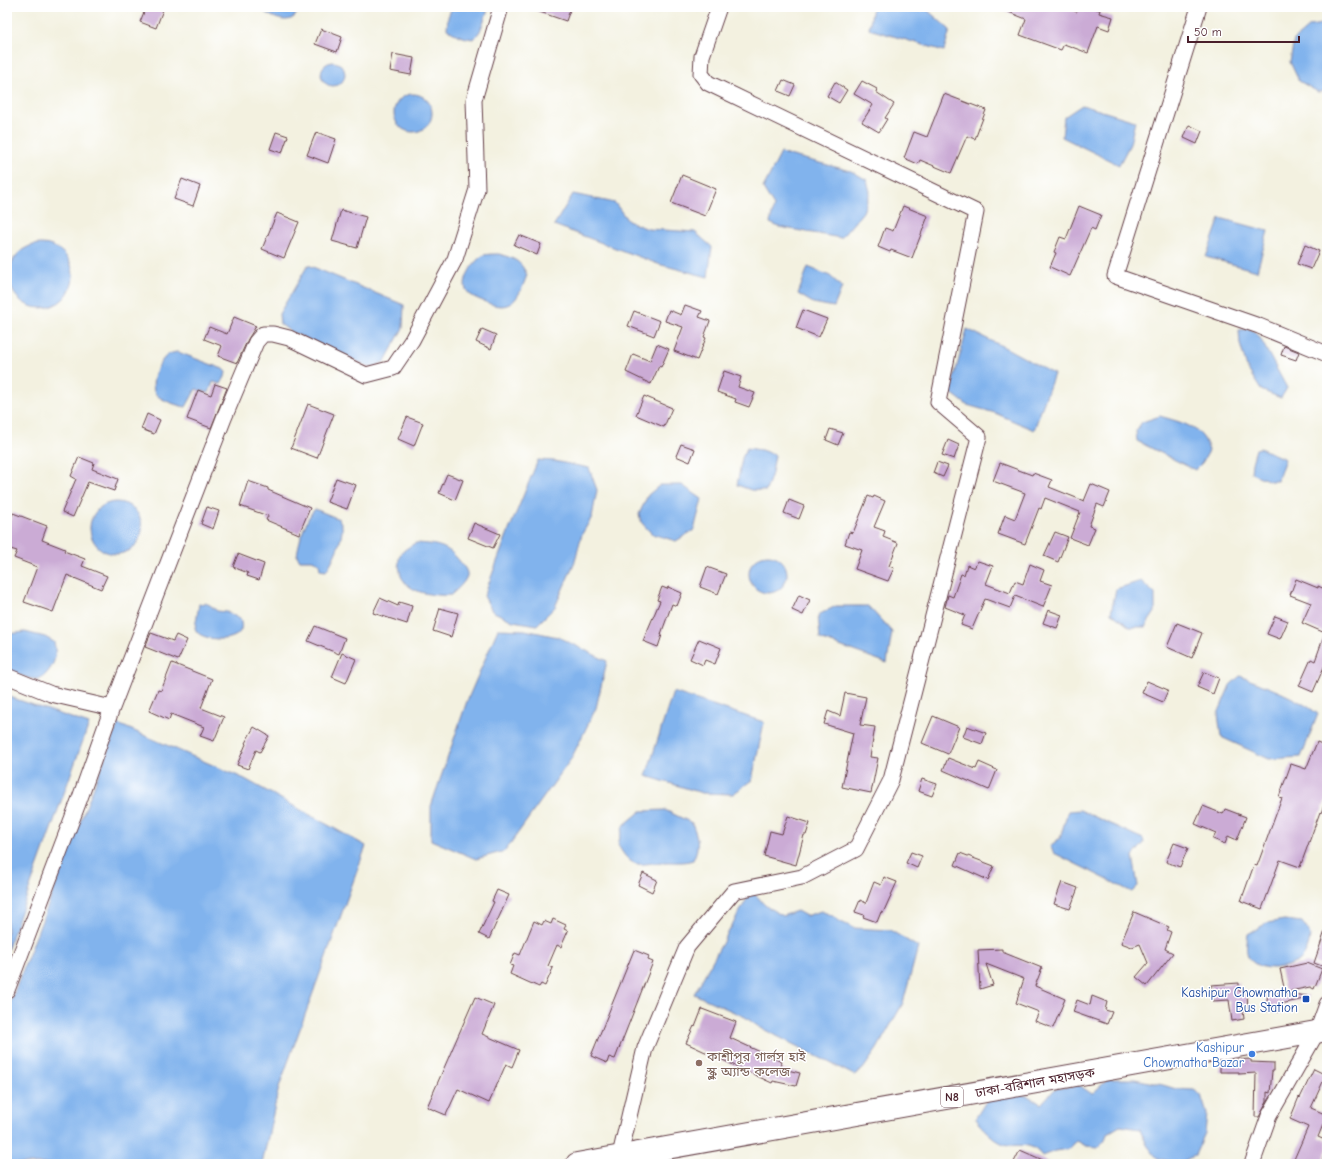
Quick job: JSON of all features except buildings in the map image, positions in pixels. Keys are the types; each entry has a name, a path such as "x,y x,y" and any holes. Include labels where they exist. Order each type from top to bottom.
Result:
{"highway":[{"name":"ঢাকা-বরিশাল মহাসড়ক","path":"577,1164 618,1160 1322,1031"}],"street":[{"path":"7,990 78,805 112,708 224,418 256,342 263,334 272,334 289,338 366,375 393,368 412,340 455,259 477,189 474,100 501,7"},
{"path":"618,1160 645,1048 687,947 734,891 802,877 856,849 891,780 979,437 938,402 976,212 708,83 701,74 702,56 719,7"},
{"path":"1199,7 1115,276 1259,326 1327,354"},
{"path":"7,676 51,694 112,708"},
{"path":"1252,1164 1269,1116 1322,1031 1327,1004"}],"water":[{"path":"260,7 299,7 295,16 291,19 282,20 268,14 260,9"},
{"path":"452,7 489,7 480,31 474,39 460,36 447,29 448,17"},
{"path":"873,7 924,7 950,30 944,51 869,29"},
{"path":"1327,23 1327,91 1318,92 1299,81 1290,62 1294,40 1310,26"},
{"path":"333,62 342,65 345,74 342,83 333,86 324,83 321,74 324,65"},
{"path":"413,94 423,97 429,103 432,113 429,123 423,129 413,132 403,129 397,123 394,113 397,103 403,97"},
{"path":"1082,105 1135,121 1130,144 1119,165 1062,137 1064,117"},
{"path":"781,153 851,171 867,180 870,192 863,212 841,238 779,227 770,223 774,206 763,188"},
{"path":"573,194 615,203 628,221 648,229 695,232 712,247 708,277 658,264 554,225"},
{"path":"1220,218 1268,231 1257,271 1206,257"},
{"path":"41,244 59,250 67,258 73,276 67,294 59,302 41,308 23,302 15,294 9,276 15,258 23,250"},
{"path":"499,254 509,257 519,263 527,275 517,298 507,305 500,306 493,305 474,297 468,293 465,287 465,282 469,271 476,261 484,255"},
{"path":"308,265 404,305 403,328 385,361 372,368 291,332 280,324 279,314"},
{"path":"808,267 830,276 842,287 834,307 813,303 798,294"},
{"path":"967,329 1054,374 1034,430 995,413 967,405 950,392"},
{"path":"1251,329 1259,336 1287,388 1281,398 1261,390 1247,368 1240,344 1239,330"},
{"path":"178,352 223,369 226,372 221,384 213,382 209,393 196,389 186,407 174,404 157,396 153,388 154,377 162,361 169,354"},
{"path":"1160,416 1184,424 1197,431 1202,436 1209,451 1202,463 1195,470 1137,441 1136,431 1142,422"},
{"path":"747,448 761,450 775,455 772,473 766,491 751,490 737,485 742,458"},
{"path":"1260,448 1285,459 1277,481 1270,481 1251,473 1256,449"},
{"path":"538,460 554,461 589,468 597,490 592,517 582,534 575,561 555,607 537,625 513,621 492,611 484,596"},
{"path":"660,485 682,485 702,499 694,530 676,541 652,534 641,522 639,514 648,495"},
{"path":"116,502 126,504 134,510 140,518 142,528 140,538 134,546 126,552 116,554 106,552 98,546 92,538 90,528 92,518 98,510 106,504"},
{"path":"315,509 339,519 342,525 340,542 326,571 320,570 319,563 312,560 300,560 297,556 303,531"},
{"path":"415,543 435,545 446,549 456,557 464,568 467,574 466,579 451,595 423,593 410,587 405,582 399,567 399,558 402,552"},
{"path":"768,555 781,561 787,574 781,587 768,593 755,587 749,574 755,561"},
{"path":"1141,581 1155,594 1155,612 1145,627 1130,627 1111,613 1116,589"},
{"path":"205,603 217,611 227,612 240,619 240,632 235,636 221,639 214,639 199,634 195,628 199,604"},
{"path":"836,606 868,606 892,632 887,663 820,639 818,615"},
{"path":"498,629 525,630 558,637 607,661 596,708 571,759 505,851 476,859 431,840 431,806 467,701"},
{"path":"25,632 45,637 54,642 55,655 53,663 46,674 38,679 26,677 7,670 7,635"},
{"path":"1240,676 1290,697 1318,714 1301,757 1269,759 1221,737 1218,714 1230,685"},
{"path":"673,692 764,722 752,780 733,794 702,793 646,776"},
{"path":"7,696 89,724 7,951"},
{"path":"118,724 245,779 366,846 279,1087 262,1164 7,1164 7,1011"},
{"path":"665,810 692,823 696,833 697,842 697,850 693,860 643,864 633,863 623,854 618,845 623,826 641,811"},
{"path":"1080,810 1143,839 1144,843 1133,856 1138,886 1132,892 1054,853 1050,846 1060,838 1068,811"},
{"path":"753,894 767,907 782,916 797,911 806,916 821,911 854,928 890,930 918,947 903,1003 877,1049 863,1069 854,1075 759,1027 745,1017 694,994 748,897"},
{"path":"1284,920 1302,922 1310,935 1309,943 1302,958 1288,966 1274,968 1266,968 1254,963 1249,958 1247,952 1248,934 1267,923"},
{"path":"1108,1079 1135,1079 1176,1089 1194,1090 1201,1095 1207,1114 1205,1133 1195,1155 1178,1164 1157,1158 1147,1145 1140,1129 1120,1126 1108,1133 1104,1141 1098,1147 1086,1146 1077,1141 1068,1149 1055,1151 1042,1156 1038,1151 1029,1146 1001,1143 988,1133 975,1119 985,1103 997,1093 1028,1096 1041,1104 1055,1089 1079,1085 1092,1094"}],"place":[{"name":"Kashipur Chowmatha Bus Station","path":"1306,999"},
{"name":"Kashipur Chowmatha Bazar","path":"1252,1054"},
{"name":"কাশীপুর গার্লস হাই স্কুল অ্যান্ড কলেজ","path":"699,1063"}]}
